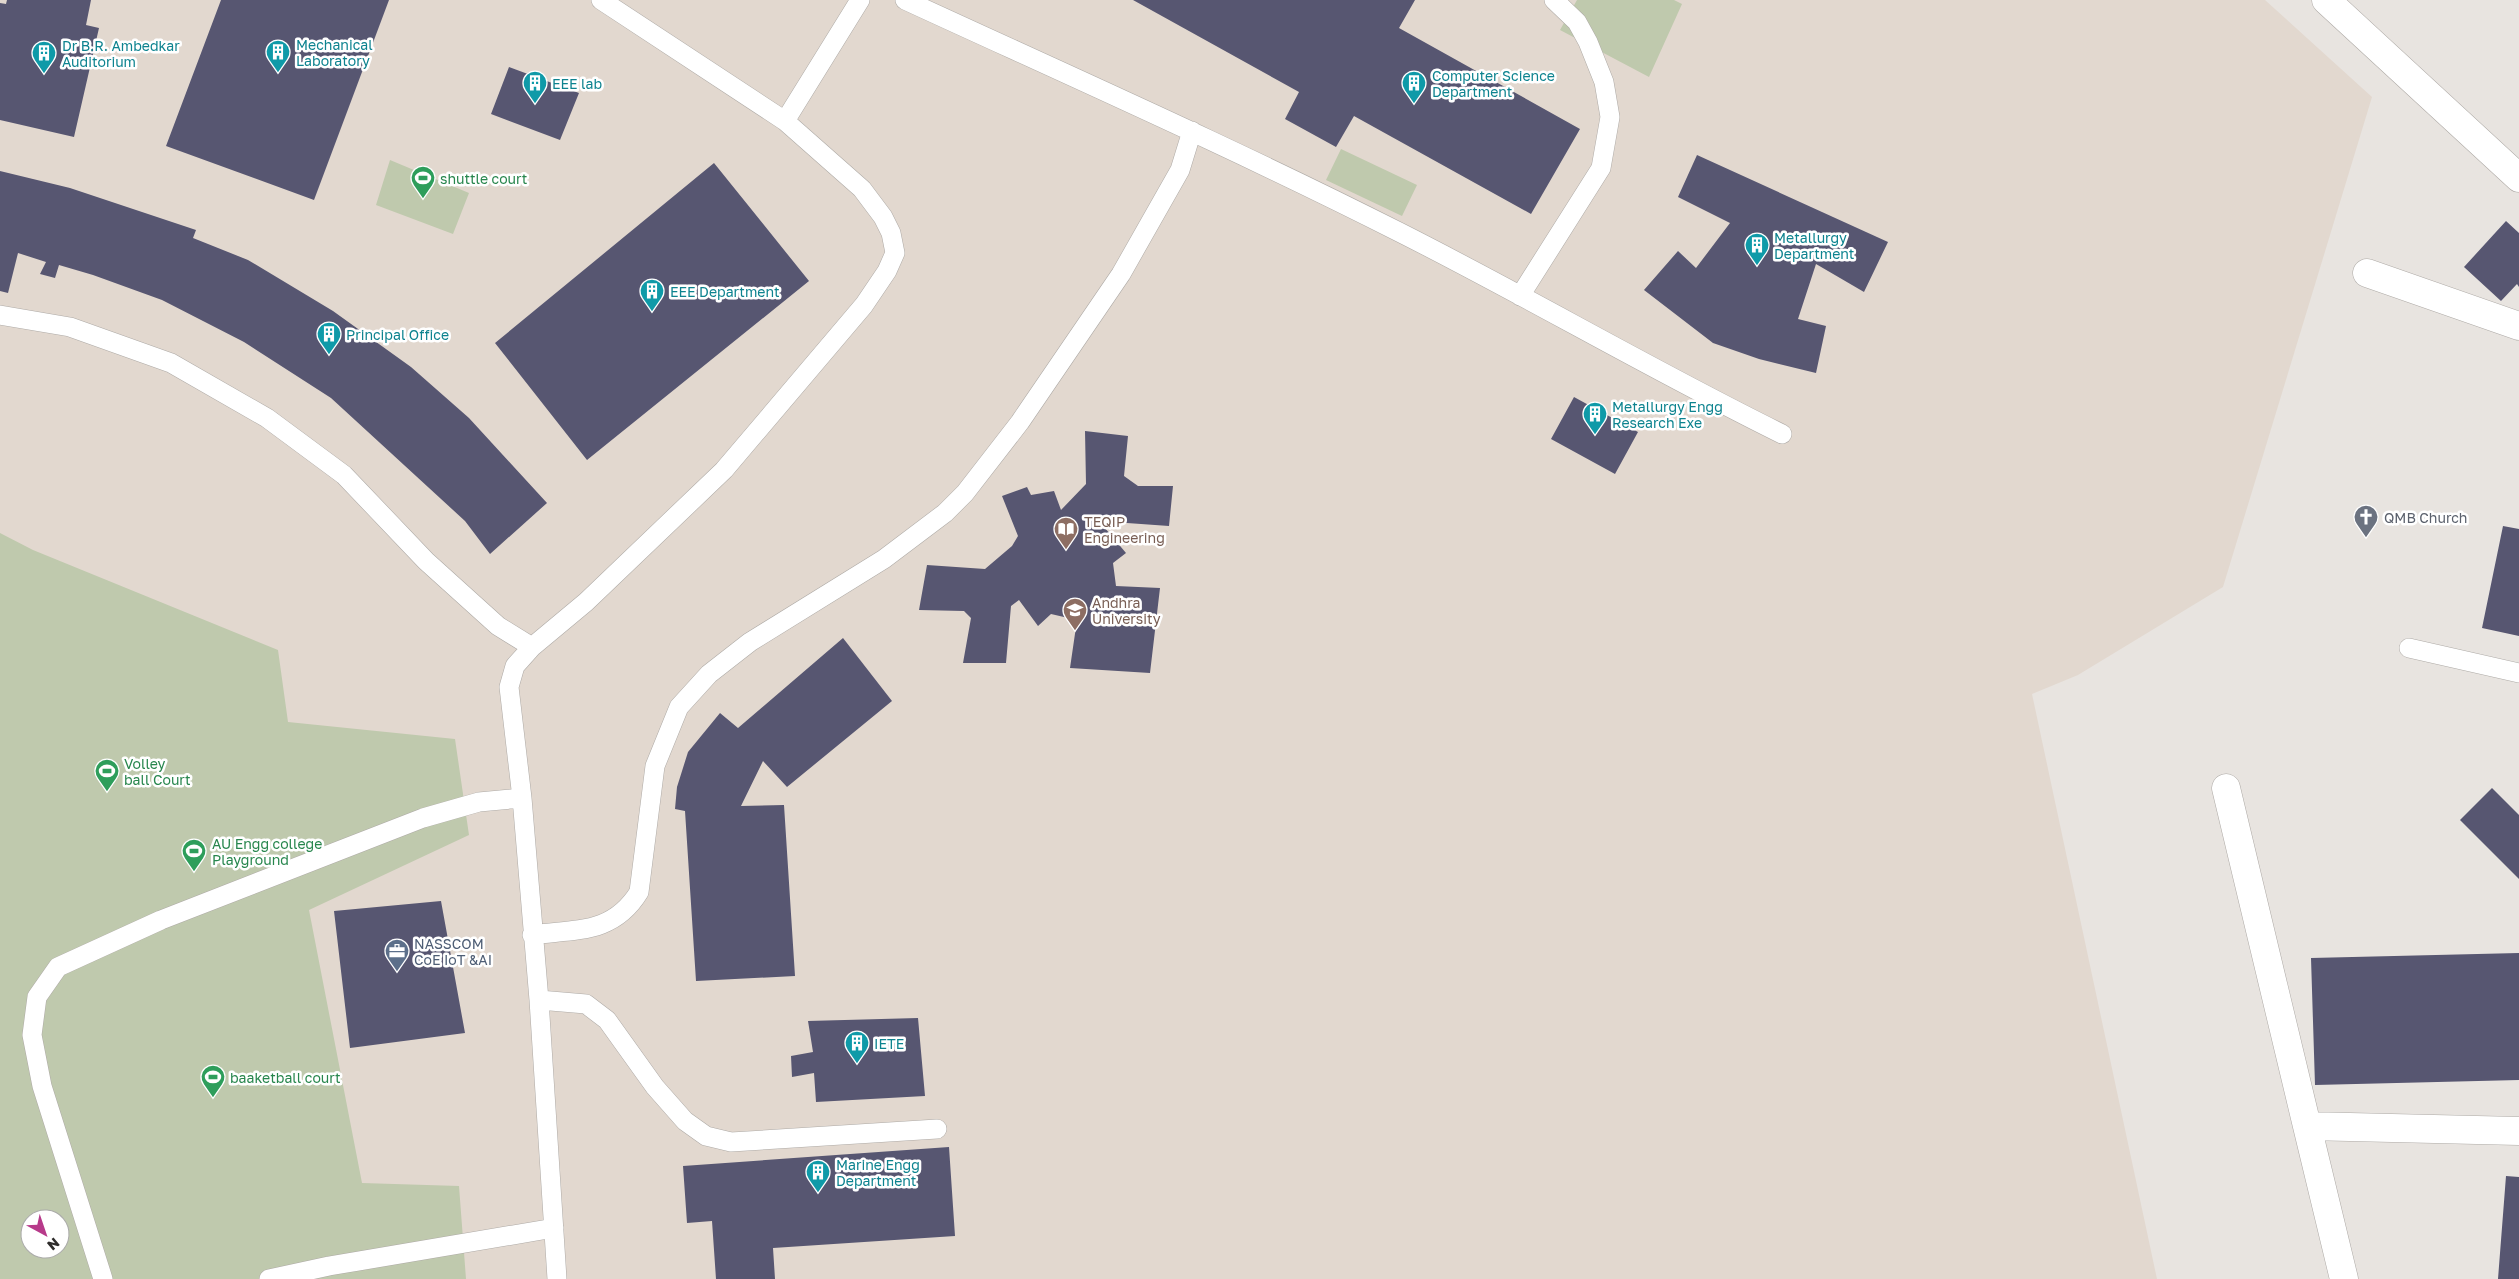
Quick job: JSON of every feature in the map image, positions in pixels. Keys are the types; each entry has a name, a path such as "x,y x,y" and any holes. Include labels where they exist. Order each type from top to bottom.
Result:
{"street":[{"path":"2326,0 2519,178"},
{"path":"2367,273 2519,326"},
{"path":"2226,788 2344,1279"},
{"path":"2307,1126 2519,1131"}],"lane":[{"path":"557,1279 539,1000 532,935 522,798 509,687 515,666 532,647 586,602 724,470 864,306 887,271 894,253 891,233 883,216 862,189 785,121 633,19 601,0"},
{"path":"785,121 860,0"},
{"path":"905,0 1192,131 1399,232 1704,395 1782,434"},
{"path":"1520,296 1602,168 1610,117 1604,82 1588,42 1577,22 1554,0"},
{"path":"532,935 607,924 630,907 639,892 655,766 679,707 709,674 750,642 884,559 946,513 965,493 1020,422 1120,274 1180,170 1192,131"},
{"path":"0,315 70,327 171,363 267,418 344,475 426,561 498,626 532,647"},
{"path":"2409,648 2519,673"},
{"path":"103,1279 42,1086 32,1035 37,997 58,967 161,920 423,818 479,802 522,798"},
{"path":"539,1000 586,1004 607,1020 621,1036 655,1088 685,1121 706,1136 731,1142 937,1129"},
{"path":"269,1279 554,1228"}],"shaded area":[{"name":"Andhra University","path":"0,0 2265,0 2372,97 2223,587 2078,675 2032,694 2157,1279 0,1279"}],"green space":[{"path":"1577,0 1674,0 1682,4 1649,77 1560,30"},
{"path":"1341,149 1417,185 1402,216 1326,180"},
{"name":"shuttle court","path":"390,160 469,193 453,234 376,205"},
{"name":"AU Engg college Playground","path":"0,533 33,550 278,650 288,722 455,739 469,835 309,910 362,1183 459,1186 466,1279 0,1279"}],"building":[{"name":"Dr B.R. Ambedkar Auditorium","path":"7,0 91,0 86,25 99,28 74,137 0,120 0,3 6,4"},
{"name":"Mechanical Laboratory","path":"221,0 389,0 314,200 166,146"},
{"name":"Computer Science Department","path":"1133,0 1415,0 1399,28 1580,129 1531,214 1354,116 1336,147 1285,119 1299,92"},
{"name":"EEE lab","path":"509,67 579,93 560,140 491,114"},
{"name":"Metallurgy Department","path":"1697,155 1888,242 1864,292 1816,264 1798,319 1826,326 1816,373 1759,359 1713,343 1644,290 1678,251 1696,268 1730,223 1678,197"},
{"name":"EEE Department","path":"714,163 809,281 587,460 495,343"},
{"name":"Principal Office","path":"0,171 70,188 196,230 193,238 248,260 333,311 411,367 469,418 547,503 490,554 465,521 331,398 244,342 162,300 93,275 59,265 55,278 40,274 46,262 18,253 8,293 0,291"},
{"path":"2506,221 2519,233 2519,287 2517,284 2501,301 2464,267"},
{"name":"Metallurgy Engg Research Exe","path":"1574,397 1638,432 1615,474 1551,439"},
{"name":"TEQIP Engineering","path":"1085,431 1128,436 1124,476 1138,486 1173,486 1169,526 1113,522 1105,528 1126,553 1113,563 1116,586 1160,588 1150,673 1070,668 1077,620 1051,614 1038,626 1019,600 1011,606 1006,663 963,663 971,618 964,611 919,610 927,565 985,569 1012,546 1018,536 1002,496 1027,487 1031,495 1054,491 1061,510 1086,484"},
{"path":"2503,526 2519,529 2519,636 2482,628"},
{"path":"843,638 892,701 787,787 763,761 741,806 784,805 795,976 696,981 685,811 675,809 677,787 688,752 720,713 738,728"},
{"path":"2492,788 2519,815 2519,879 2460,820"},
{"name":"NASSCOM CoE IoT &AI","path":"441,901 465,1033 350,1048 334,911"},
{"path":"2519,953 2519,1080 2315,1085 2311,958"},
{"name":"IETE","path":"918,1018 925,1096 816,1102 814,1073 792,1077 791,1056 813,1052 808,1021"},
{"name":"Marine Engg Department","path":"949,1147 955,1236 773,1248 775,1279 716,1279 712,1221 687,1223 683,1166"},
{"path":"2506,1176 2519,1177 2519,1279 2498,1279"}],"place":[{"name":"Mechanical Laboratory","path":"278,73"},
{"name":"Dr B.R. Ambedkar Auditorium","path":"44,74"},
{"name":"EEE lab","path":"535,104"},
{"name":"Computer Science Department","path":"1414,104"},
{"name":"shuttle court","path":"423,199"},
{"name":"Metallurgy Department","path":"1757,266"},
{"name":"EEE Department","path":"652,312"},
{"name":"Principal Office","path":"329,355"},
{"name":"Metallurgy Engg Research Exe","path":"1595,435"},
{"name":"QMB Church","path":"2366,538"},
{"name":"TEQIP Engineering","path":"1066,550"},
{"name":"Andhra University","path":"1075,631"},
{"name":"Volley ball Court","path":"107,792"},
{"name":"AU Engg college Playground","path":"194,872"},
{"name":"NASSCOM CoE IoT &AI","path":"397,972"},
{"name":"IETE","path":"857,1064"},
{"name":"baaketball court","path":"213,1098"},
{"name":"Marine Engg Department","path":"818,1193"}]}
